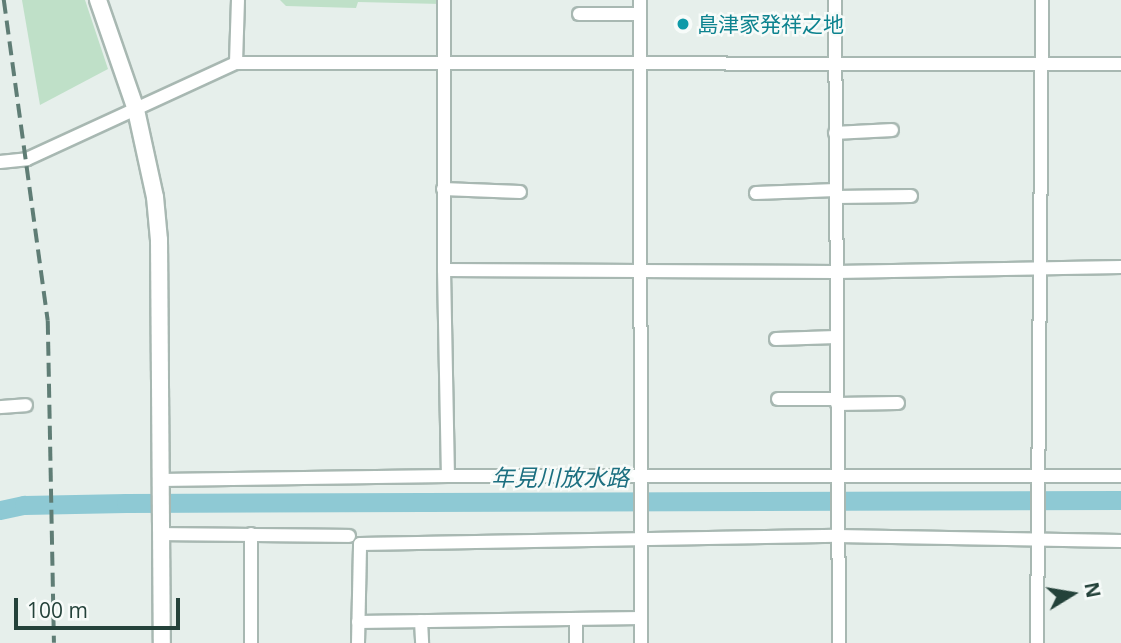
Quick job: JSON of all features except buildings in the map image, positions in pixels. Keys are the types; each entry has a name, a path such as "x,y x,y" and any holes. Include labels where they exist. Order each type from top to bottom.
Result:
{"street":[{"path":"98,0 136,110 155,197 159,240 162,643"},
{"path":"236,63 238,0"},
{"path":"444,0 443,189 448,476"},
{"path":"835,0 839,643"},
{"path":"1037,643 1042,0"},
{"path":"579,14 640,7 641,643"},
{"path":"0,162 27,159 236,63 1121,64"},
{"path":"835,133 892,130"},
{"path":"443,189 520,192"},
{"path":"756,193 911,195"},
{"path":"444,270 836,272 1121,267"},
{"path":"776,339 836,337"},
{"path":"778,400 898,403"},
{"path":"0,407 26,405"},
{"path":"160,480 642,475 1039,479 1121,476"},
{"path":"358,643 360,544 640,540 837,529 1037,534 1121,541"},
{"path":"161,530 349,536"},
{"path":"251,534 251,643"},
{"path":"358,622 641,618"},
{"path":"576,619 576,643"},
{"path":"421,621 422,643"}],"green space":[{"path":"22,0 85,0 108,69 40,105"},
{"path":"280,0 441,0 441,4 358,2 356,8 286,6"}],"waterway":[{"name":"年見川放水路","path":"0,510 24,505 126,503 1121,500"}],"railway":[{"path":"4,0 48,321 54,643"}],"place":[{"name":"島津家発祥之地","path":"683,24"}]}
